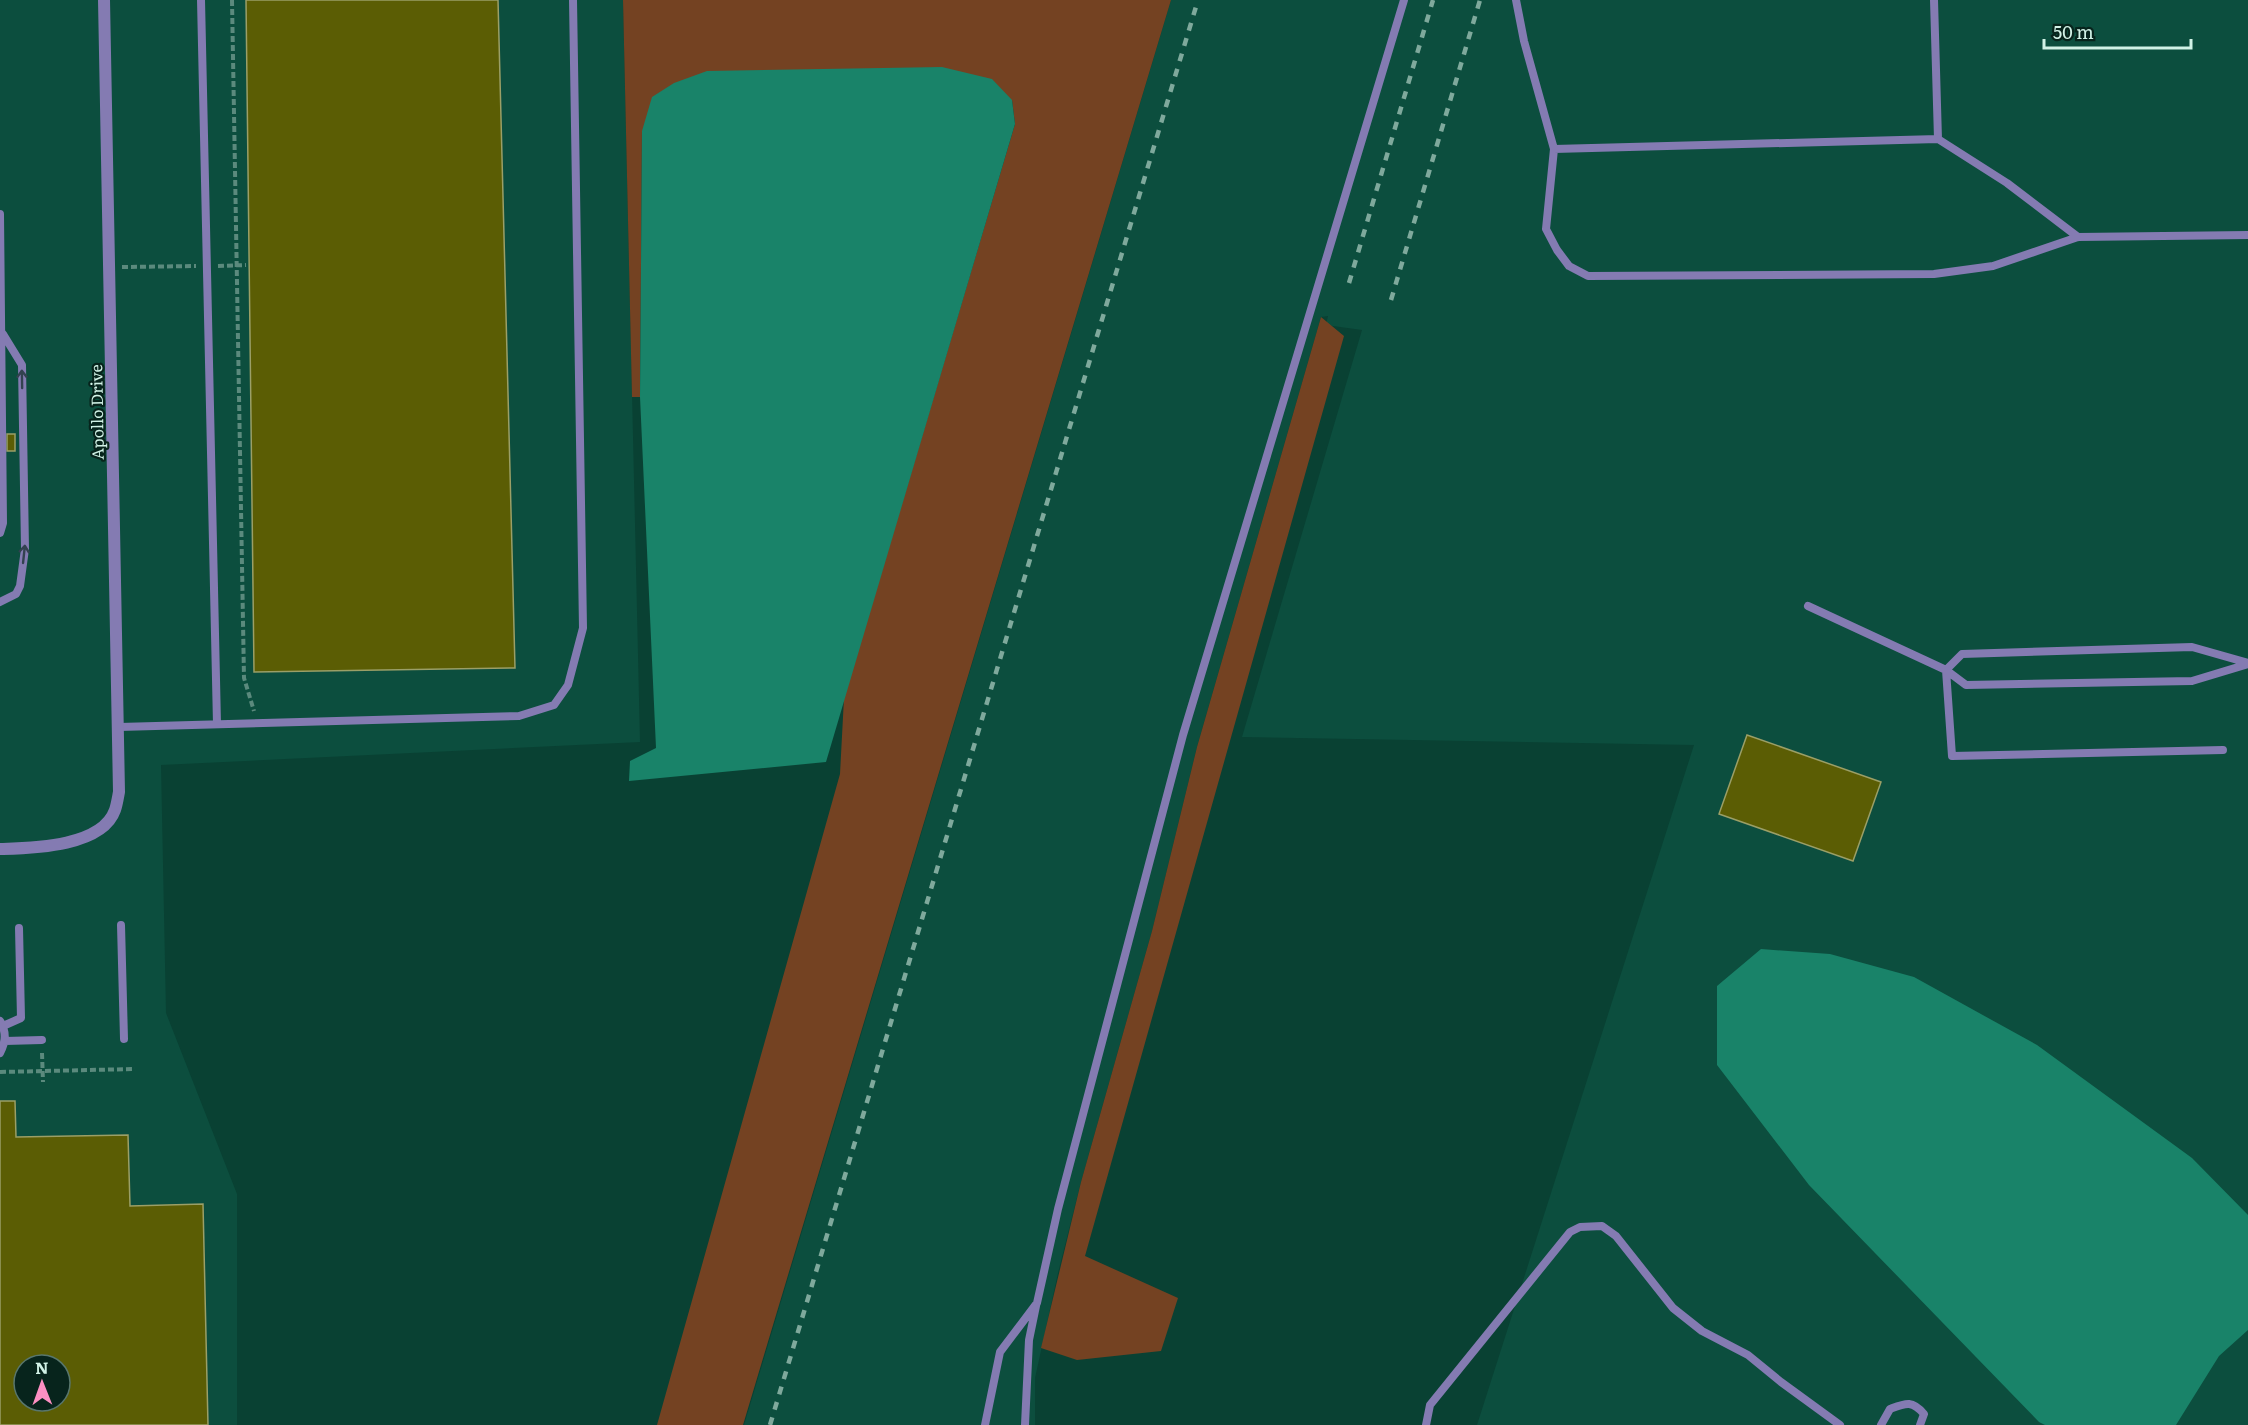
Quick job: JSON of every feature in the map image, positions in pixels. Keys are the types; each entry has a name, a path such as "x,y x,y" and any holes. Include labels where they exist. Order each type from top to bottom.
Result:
{"street":[{"name":"Apollo Drive","path":"0,849 79,839 95,832 108,822 115,811 119,792 104,0"}],"lane":[{"path":"201,0 217,724"},
{"path":"119,727 519,716 554,705 568,685 583,628 573,0"},
{"path":"1024,1425 1029,1340 1058,1209 1183,735 1404,0"},
{"path":"1516,0 1524,41 1554,149 1546,229 1569,266 1588,276 1934,274 1993,266 2078,237 2248,235"},
{"path":"1934,0 1938,139"},
{"path":"1554,149 1938,139 2007,183 2078,237"},
{"path":"0,214 3,524 0,533"},
{"path":"0,602 16,594 20,586 25,549 21,365 2,332"},
{"path":"1808,606 1946,670 1966,685 2192,681 2248,663"},
{"path":"2223,750 1952,756 1946,670 1962,654 2192,646 2248,663"},
{"path":"121,925 124,1039"},
{"path":"0,1053 5,1041 2,1023 21,1018 19,928"},
{"path":"5,1041 42,1040"},
{"path":"1426,1425 1430,1405 1570,1232 1580,1227 1602,1226 1616,1236 1673,1308 1702,1331 1748,1355 1840,1425"},
{"path":"985,1425 1000,1352 1037,1303"},
{"path":"1881,1425 1890,1409 1906,1403 1917,1406 1923,1414 1920,1425"}],"path":[{"path":"232,0 244,678 257,723"},
{"path":"110,268 246,265"},
{"path":"42,1040 43,1082"},
{"path":"0,1072 135,1069"}],"shaded area":[{"path":"0,0 623,0 640,742 161,765 166,1013 237,1194 237,1425 0,1425"},
{"path":"623,0 1171,0 743,1425 657,1425 840,774 844,698 1015,124 1012,100 642,131 640,397 632,397"},
{"path":"1171,0 2248,0 2248,1425 1477,1425 1694,745 1242,737 1362,330 1326,325 1328,316 1321,317 1197,747 1152,931 1081,1182 1035,1378 1035,1425 744,1425"},
{"path":"942,67 992,79 1012,100 1015,124 826,762 629,781 630,761 656,748 640,397 642,131 652,97 674,83 707,71"},
{"path":"1321,317 1344,336 1085,1256 1178,1298 1161,1351 1077,1360 1041,1348 1081,1182 1152,931 1197,747"},
{"path":"1761,949 1830,954 1914,977 2037,1045 2192,1158 2248,1215 2248,1330 2219,1356 2176,1425 2045,1425 2039,1422 1809,1185 1717,1065 1717,986"}],"building":[{"path":"246,0 498,0 515,668 254,672"},
{"path":"7,434 15,434 15,451 7,451"},
{"path":"1747,735 1881,782 1853,861 1719,814"},
{"path":"0,1101 15,1101 16,1137 128,1135 130,1206 203,1204 208,1425 0,1425"}],"railway":[{"path":"770,1425 1198,0"},
{"path":"1349,283 1433,0"},
{"path":"1391,300 1480,0"}]}
